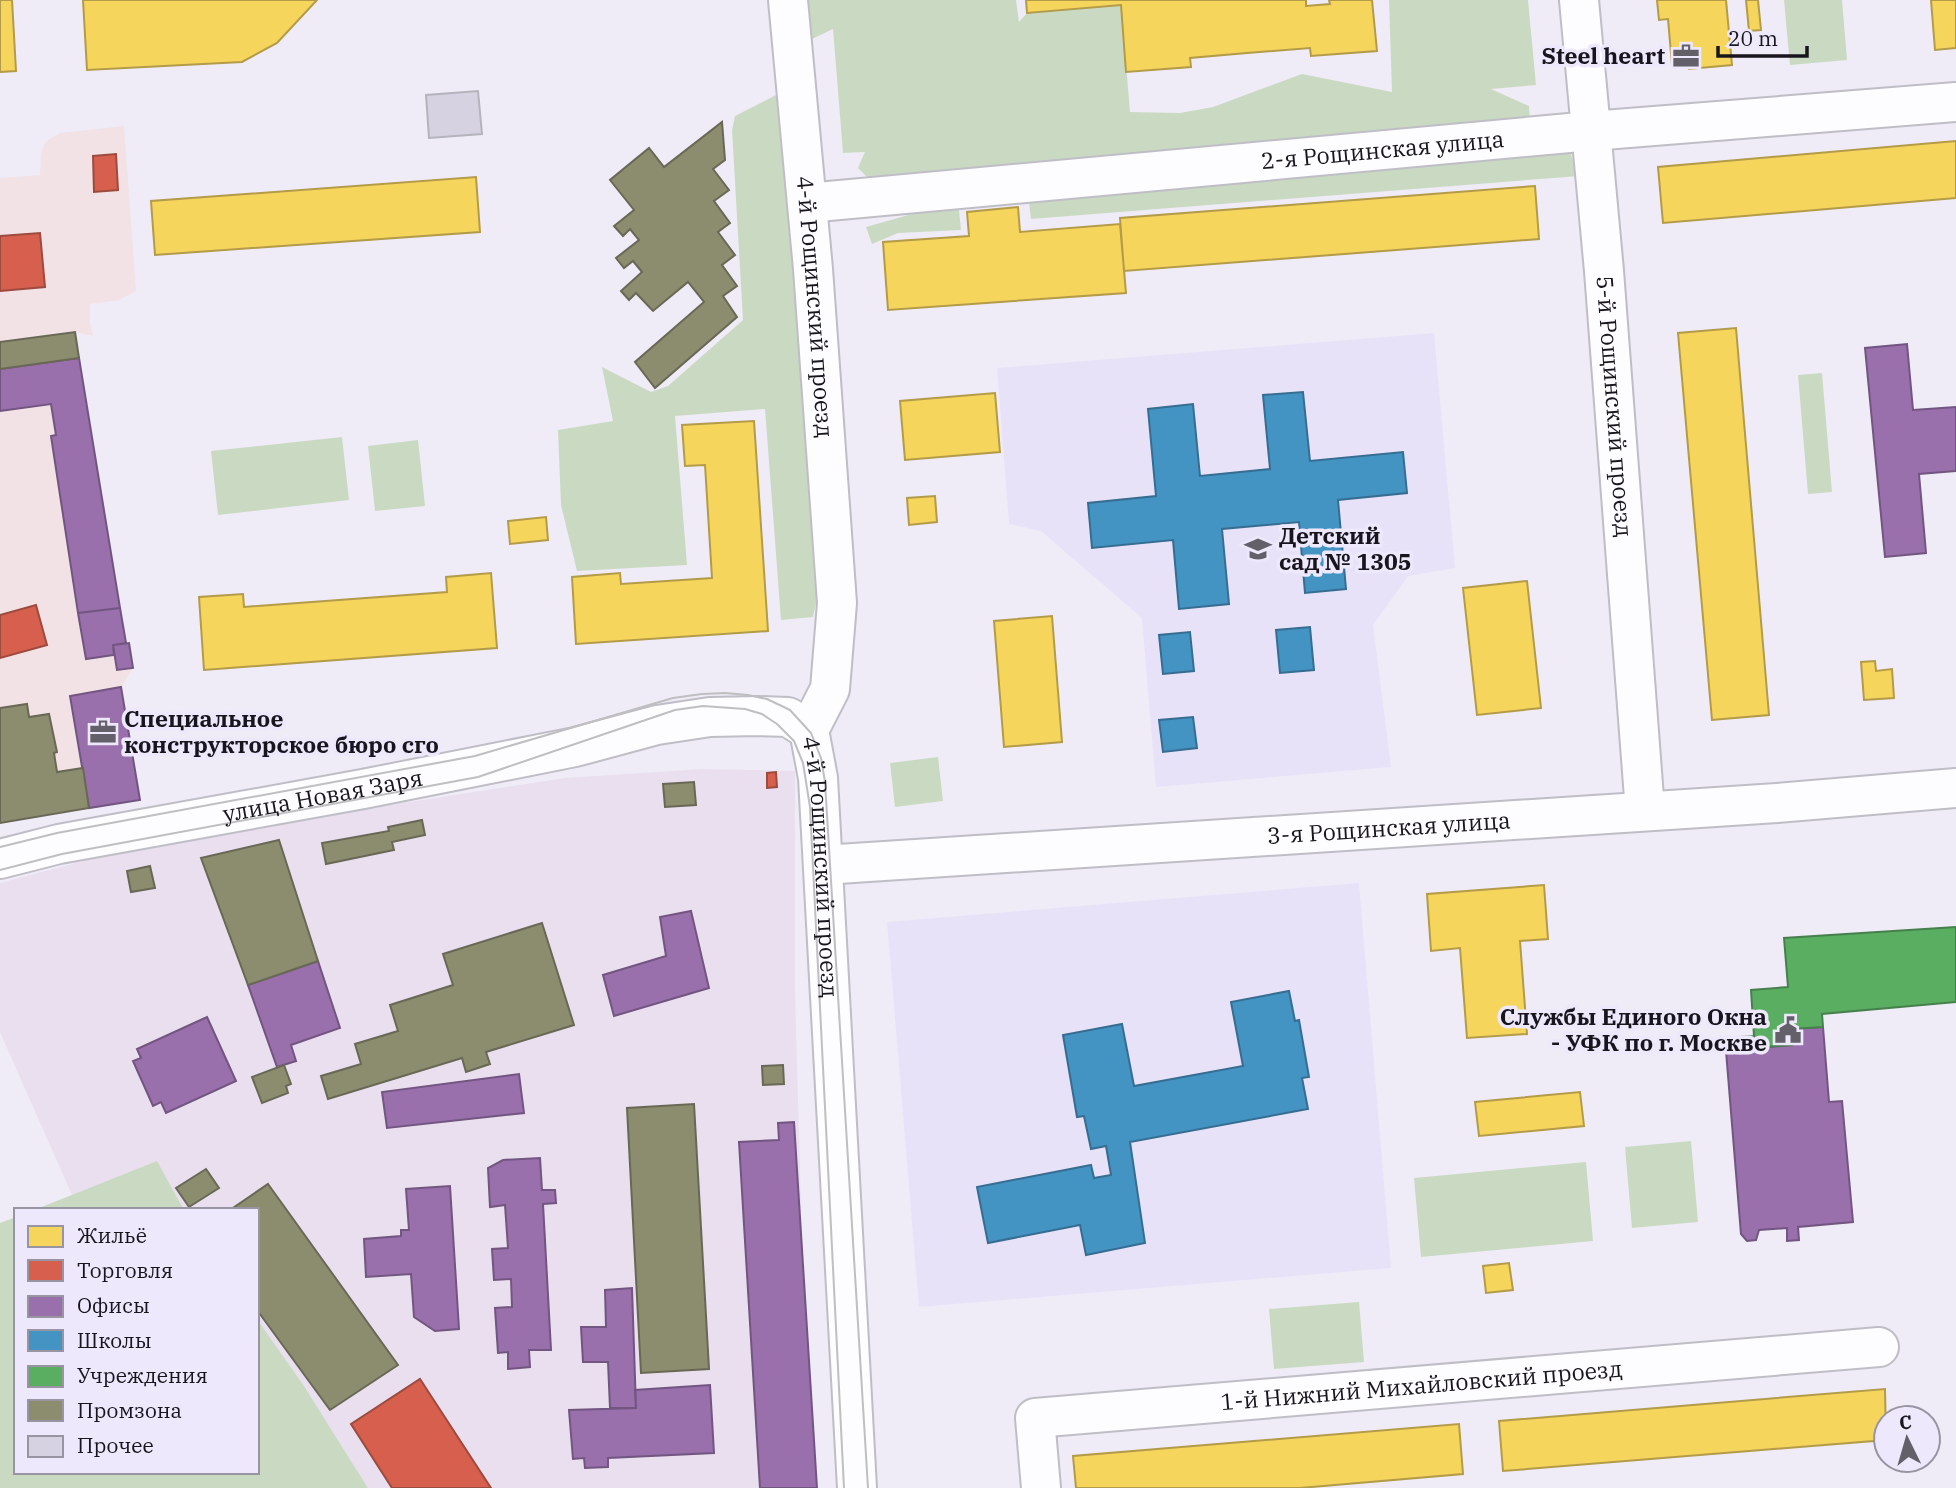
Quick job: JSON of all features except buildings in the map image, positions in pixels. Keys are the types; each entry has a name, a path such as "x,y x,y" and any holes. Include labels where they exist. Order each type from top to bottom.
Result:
{"street":[{"name":"4-й Рощинский проезд","path":"788,0 807,203 837,603 830,689 809,730 818,778 857,1488"},
{"name":"5-й Рощинский проезд","path":"1579,0 1645,811"},
{"name":"2-я Рощинская улица","path":"807,203 1591,131 1956,102"},
{"name":"улица Новая Заря","path":"0,859 59,844 363,789 575,747 657,725 710,717 758,716 788,717 809,730"},
{"name":"3-я Рощинская улица","path":"822,864 1777,803 1956,788"},
{"name":"1-й Нижний Михайловский проезд","path":"1041,1488 1035,1418 1879,1347"}],"shaded area":[{"path":"124,126 136,291 119,300 90,304 93,336 75,332 125,643 129,643 133,668 121,687 140,800 0,823 0,178 40,175 44,145 60,133"},
{"name":"Детский сад № 1305","path":"1434,333 1455,568 1408,576 1373,625 1391,767 1156,787 1142,618 1041,531 1009,524 997,368"},
{"path":"703,769 795,771 795,993 803,1275 814,1488 368,1488 304,1386 259,1322 259,1208 183,1208 157,1162 72,1195 0,1032 0,883 110,854 364,809 565,778"},
{"path":"1359,883 1391,1268 919,1307 887,922"}],"green space":[{"path":"806,0 1016,0 1019,22 1027,13 1121,5 1130,112 1180,113 1213,107 1302,74 1392,92 1389,0 1528,0 1536,85 1491,89 1529,106 1530,126 874,184 858,168 865,152 843,153 833,29 810,40"},
{"path":"1784,0 1842,0 1847,60 1790,65"},
{"path":"788,89 819,589 813,617 781,620 765,409 675,416 687,565 577,571 561,505 558,430 613,421 602,367 651,392 668,386 743,320 732,130 735,116"},
{"path":"1567,144 1579,176 1031,219 1028,194"},
{"path":"958,201 961,230 898,233 872,244 866,227"},
{"path":"1822,373 1832,492 1808,494 1798,375"},
{"path":"342,437 349,500 218,515 211,451"},
{"path":"418,440 425,506 375,511 368,446"},
{"path":"938,757 943,801 895,807 890,763"},
{"path":"1691,1141 1698,1222 1632,1228 1625,1147"},
{"path":"157,1161 183,1208 39,1208"},
{"path":"1586,1162 1593,1241 1421,1257 1414,1178"},
{"path":"14,1218 14,1474 259,1474 259,1322 304,1386 368,1488 0,1488 0,1223"},
{"path":"1359,1302 1364,1362 1274,1369 1269,1309"}],"tram line":[{"path":"0,847 57,833 475,756 673,698 725,693 748,695 767,699 790,710 811,733 821,758 825,782 868,1488"},
{"path":"0,870 62,854 478,777 675,710 703,706 745,709 762,714 777,724 794,741 803,763 810,807 844,1488"}],"place":[{"name":"Steel heart","path":"1686,56"},
{"name":"Детский сад № 1305","path":"1258,549"},
{"name":"Специальное конструкторское бюро сго","path":"103,732"},
{"name":"Службы Единого Окна - УФК по г. Москве","path":"1788,1030"}]}
